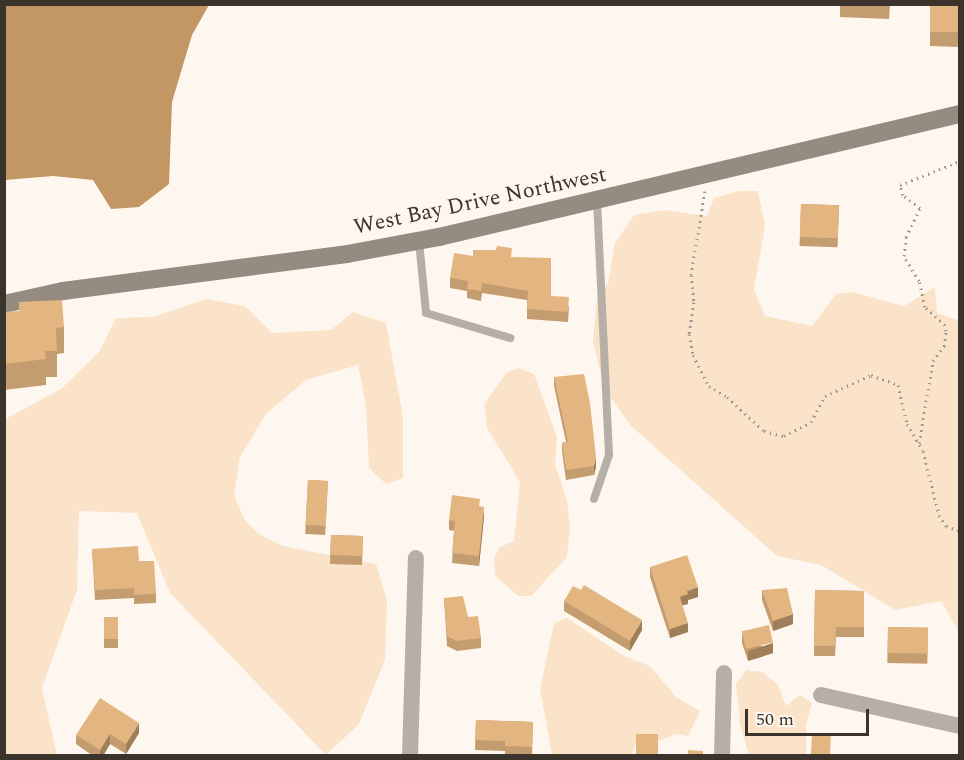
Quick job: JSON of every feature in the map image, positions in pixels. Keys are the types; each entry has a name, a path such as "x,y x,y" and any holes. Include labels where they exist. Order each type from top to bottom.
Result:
{"street":[{"name":"West Bay Drive Northwest","path":"4,304 63,291 418,241 597,202 960,114"},
{"path":"410,756 416,558"},
{"path":"722,756 724,673"},
{"path":"821,695 960,726"}],"lane":[{"path":"594,499 609,455 597,202"},
{"path":"418,241 426,313 510,338"}],"path":[{"path":"919,443 933,361 944,346 946,331 945,325 925,307 919,281 904,256 906,237 920,216 920,208 903,195 900,185 960,161"},
{"path":"705,189 691,275 694,302 689,334 693,356 709,386 727,397 764,431 784,436 811,422 825,396 878,375 898,385 907,424 919,443 939,515 946,526 960,531"}],"shaded area":[{"path":"5,4 209,5 192,35 172,102 169,184 139,207 111,209 93,180 53,176 5,180"},
{"path":"739,191 758,191 765,226 754,290 765,316 812,326 836,294 852,292 904,306 935,287 937,313 957,320 959,317 959,632 941,601 895,610 821,565 777,556 630,425 604,388 593,341 597,298 608,283 615,243 634,215 665,210 707,216 714,198"},
{"path":"206,299 245,306 272,333 331,330 353,312 386,323 403,417 403,478 386,484 369,468 366,406 358,365 306,380 266,414 240,457 234,495 244,519 257,533 283,546 376,564 387,601 385,660 359,724 326,755 170,593 137,513 79,511 77,590 42,688 57,755 5,756 5,419 61,389 100,351 116,318 153,317"},
{"path":"518,368 534,374 557,437 555,464 567,500 570,528 567,557 531,596 518,596 495,576 494,558 500,547 514,541 520,482 487,428 484,404 506,373"},
{"path":"567,618 624,656 650,666 676,697 700,711 688,736 676,734 659,741 638,739 631,755 552,755 540,689 554,623"},
{"path":"746,670 763,672 778,685 786,706 800,695 812,703 806,725 806,755 749,755 740,724 736,684"}],"building":[{"path":"930,4 960,4 960,32 930,32"},
{"path":"801,204 839,205 838,238 800,237"},
{"path":"497,246 512,248 511,257 551,258 551,296 569,297 568,312 527,309 528,291 482,283 481,291 467,289 468,281 450,278 454,253 473,256 473,250 496,250"},
{"path":"62,300 64,327 56,328 57,351 45,351 46,359 4,364 4,312 19,311 19,302"},
{"path":"584,374 596,457 594,466 566,470 562,443 568,442 554,377"},
{"path":"308,480 328,481 326,526 306,525"},
{"path":"452,495 480,499 479,506 484,507 479,556 452,553 455,521 449,520"},
{"path":"331,535 363,536 362,556 330,555"},
{"path":"138,546 139,561 154,561 156,594 134,595 134,588 95,590 92,549"},
{"path":"687,555 698,587 687,591 688,594 680,597 688,623 670,629 650,567"},
{"path":"584,585 642,620 630,641 564,601 573,586 581,590"},
{"path":"787,588 793,614 773,621 762,590"},
{"path":"815,590 864,591 864,627 836,627 835,646 814,646"},
{"path":"463,596 468,617 478,616 481,638 457,641 447,636 444,598"},
{"path":"104,617 118,617 118,639 104,639"},
{"path":"769,625 773,643 746,649 742,631"},
{"path":"888,627 928,628 928,654 888,653"},
{"path":"100,698 139,723 126,744 110,734 100,750 76,735"},
{"path":"476,720 533,722 532,747 505,746 505,741 475,740"},
{"path":"636,734 658,734 658,756 636,756"},
{"path":"812,734 831,735 830,756 811,756"},
{"path":"688,750 703,751 703,756 688,756"}]}
